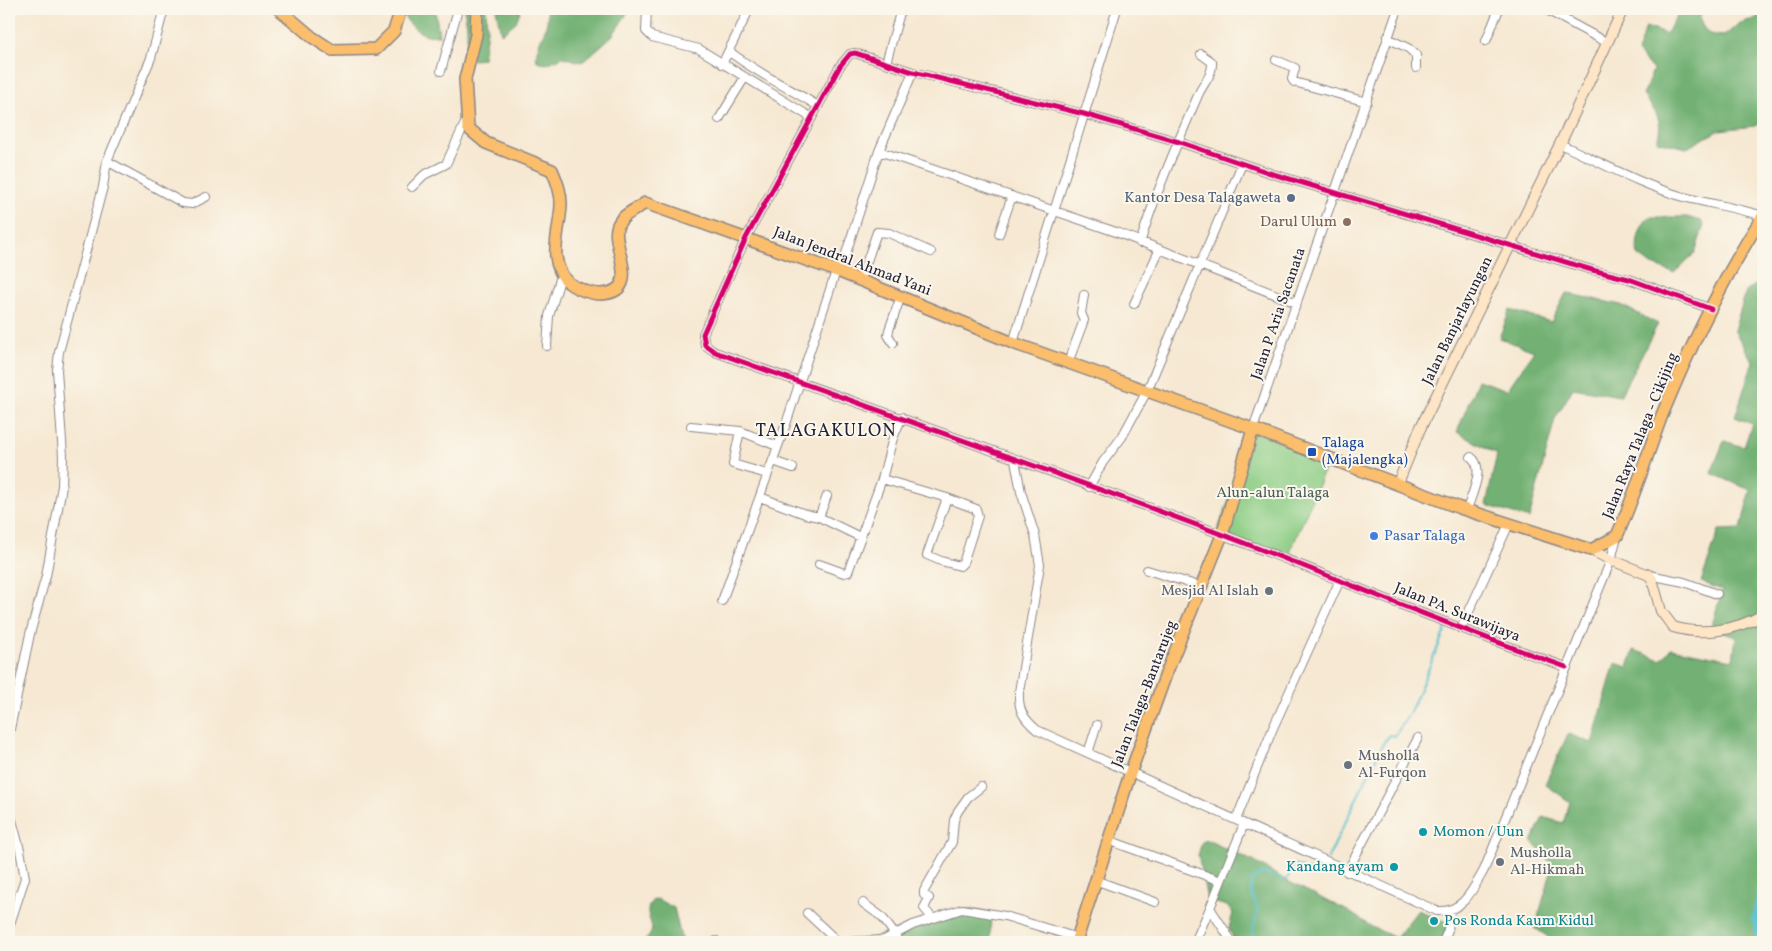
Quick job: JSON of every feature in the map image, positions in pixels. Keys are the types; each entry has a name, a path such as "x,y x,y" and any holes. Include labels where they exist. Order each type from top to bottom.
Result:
{"main road":[{"path":"278,9 312,37 332,50 376,49 394,31 401,9"},
{"path":"477,9 476,35 465,79 466,121 468,128 476,138 552,170 559,186 561,205 555,242 557,262 562,276"},
{"name":"Jalan Jendral Ahmad Yani","path":"562,276 572,285 586,292 599,294 615,290 624,275 616,229 621,220 645,203 902,296 1013,343 1253,429"},
{"name":"Jalan Raya Talaga - Cikijing","path":"1591,550 1618,536 1663,415 1711,309 1736,258 1763,216"},
{"path":"1253,429 1467,510 1591,550"},
{"name":"Jalan Talaga-Bantarujeg","path":"1077,940 1131,771 1166,674 1222,535 1253,429"}],"street":[{"path":"9,734 30,634 46,576 62,486 63,456 57,362 103,188 107,161 151,58 164,9"},
{"path":"441,71 458,9"},
{"path":"647,9 646,31 652,37 699,49 812,118"},
{"path":"886,63 901,9"},
{"path":"1013,343 1117,9"},
{"name":"Jalan P Aria Sacanata","path":"1253,429 1398,9"},
{"path":"1486,41 1498,9"},
{"path":"1545,9 1606,42"},
{"name":"Jalan Banjarlayungan","path":"1398,483 1420,429 1560,144 1622,9"},
{"path":"722,64 730,52 748,12"},
{"path":"1387,38 1416,54 1416,68"},
{"path":"730,52 744,63 778,81 818,106"},
{"path":"746,238 840,66 850,54 855,53 913,72 1084,114 1179,142 1242,164 1592,270 1629,279 1711,309"},
{"path":"1140,243 1150,210 1212,66 1212,62 1202,54"},
{"path":"1276,60 1295,68 1292,79 1294,82 1367,102"},
{"path":"722,601 773,461 879,151 913,72"},
{"path":"719,120 745,77"},
{"path":"412,186 424,175 446,164 466,121"},
{"path":"1560,144 1661,189 1685,197 1721,204 1763,216"},
{"path":"879,151 1116,232 1159,251 1297,303"},
{"path":"107,161 183,203 192,204 206,197"},
{"path":"1089,487 1103,462 1122,437 1147,391 1242,164"},
{"path":"1000,234 1012,196"},
{"path":"860,281 874,236 880,231 931,252"},
{"name":"Jalan PA. Surawijaya","path":"746,238 703,334 703,342 709,349 902,417 1222,535 1461,629 1566,667"},
{"path":"1134,304 1159,251"},
{"path":"547,346 549,316 562,276"},
{"path":"1068,363 1084,320 1081,313 1084,295"},
{"path":"893,343 888,334 902,296"},
{"path":"818,564 844,573 848,572 882,479 893,438 902,417"},
{"path":"691,426 740,431 777,446"},
{"path":"740,431 733,464 767,474"},
{"path":"1467,510 1478,470 1476,460 1471,457"},
{"path":"1015,460 1021,492 1035,534 1040,565 1021,675 1018,704 1020,713 1037,730 1131,771 1428,909 1437,911 1450,910 1466,899 1484,870 1611,560 1618,536"},
{"path":"773,461 793,468"},
{"path":"882,479 947,498 976,509 978,512 963,563 960,566 940,561 928,555 947,498"},
{"path":"760,496 805,514 819,517 860,537"},
{"path":"819,517 827,496"},
{"path":"1461,629 1509,524"},
{"path":"1591,550 1649,575 1684,582 1717,594"},
{"path":"1147,570 1202,587"},
{"path":"1649,575 1652,579 1660,611 1673,627 1691,630 1726,629 1748,623 1763,615"},
{"path":"1236,820 1273,728 1340,580"},
{"path":"1088,753 1096,725"},
{"path":"1347,872 1418,738"},
{"path":"932,918 924,908 928,898 924,895 924,892 952,842 954,820 958,811 968,797 981,787"},
{"path":"9,809 25,878 9,927"},
{"path":"1195,942 1244,824"},
{"path":"1108,840 1221,881"},
{"path":"1096,880 1155,902"},
{"path":"863,903 882,917 896,936"},
{"path":"1210,908 1232,942"},
{"path":"844,942 884,940 896,936 913,925 962,909 978,910 1077,940"},
{"path":"1443,942 1448,930 1450,910"},
{"path":"807,913 838,942"}],"green space":[{"path":"399,9 435,9 439,35 426,35 415,29"},
{"path":"464,9 486,9 487,30 483,59 473,60 467,52 467,26"},
{"path":"496,9 521,9 516,22 501,34"},
{"path":"546,9 630,9 612,36 585,60 581,62 563,57 546,64 537,61 537,55 547,22"},
{"path":"1676,9 1704,9 1700,19 1704,28 1709,34 1724,36 1740,23 1754,19 1763,13 1763,122 1755,126 1719,130 1687,148 1657,141 1660,127 1658,117 1643,95 1653,70 1637,52 1646,27 1666,34 1678,14"},
{"path":"1650,217 1687,217 1701,221 1704,225 1695,253 1674,273 1650,264 1638,255 1639,234 1643,224"},
{"path":"1763,279 1763,942 1550,942 1551,939 1535,928 1553,865 1532,842 1543,817 1563,823 1570,802 1545,784 1568,734 1592,743 1615,663 1628,667 1634,650 1661,660 1671,648 1733,660 1736,637 1711,629 1722,590 1701,582 1719,530 1741,529 1750,490 1711,473 1724,441 1744,447 1752,424 1735,417 1753,362 1734,330 1746,292"},
{"path":"1566,293 1621,305 1658,324 1620,396 1573,388 1555,419 1529,519 1486,505 1497,454 1457,432 1478,380 1507,390 1534,351 1499,338 1510,310 1551,322"},
{"name":"Alun-alun Talaga","path":"1255,431 1327,463 1288,557 1217,532"},
{"path":"1207,840 1253,861 1289,882 1348,911 1372,927 1396,938 1418,910 1449,923 1441,942 1235,942 1229,928 1233,913 1227,906 1213,902 1206,895 1198,855 1202,842"},
{"path":"657,899 674,908 682,942 643,942 649,936 652,926 648,912 649,907 652,901"},
{"path":"968,909 991,913 990,942 862,942 882,934"}],"waterway":[{"path":"1328,858 1384,742 1390,735 1395,736 1410,712 1447,626"},
{"path":"1254,942 1253,928 1258,909 1251,894 1251,881 1261,874 1287,879 1294,864 1311,872 1321,869 1325,862"},
{"path":"1763,895 1757,918 1763,942"}],"cycle path":[{"path":"1566,667 1480,636 1162,512 715,352 705,345 703,334 746,238 840,66 850,54 855,53 913,72 1084,114 1179,142 1273,174 1592,270 1629,279 1711,309"}],"place":[{"name":"Kantor Desa Talagaweta","path":"1291,198"},
{"name":"Darul Ulum","path":"1347,222"},
{"name":"Talaga (Majalengka)","path":"1312,452"},
{"name":"Pasar Talaga","path":"1374,536"},
{"name":"Mesjid Al Islah","path":"1269,591"},
{"name":"Musholla Al-Furqon","path":"1348,765"},
{"name":"Momon / Uun","path":"1423,832"},
{"name":"Musholla Al-Hikmah","path":"1500,862"},
{"name":"Kandang ayam","path":"1394,867"},
{"name":"Pos Ronda Kaum Kidul","path":"1434,921"}],"district":[{"name":"TALAGAKULON","path":"826,431"}]}
